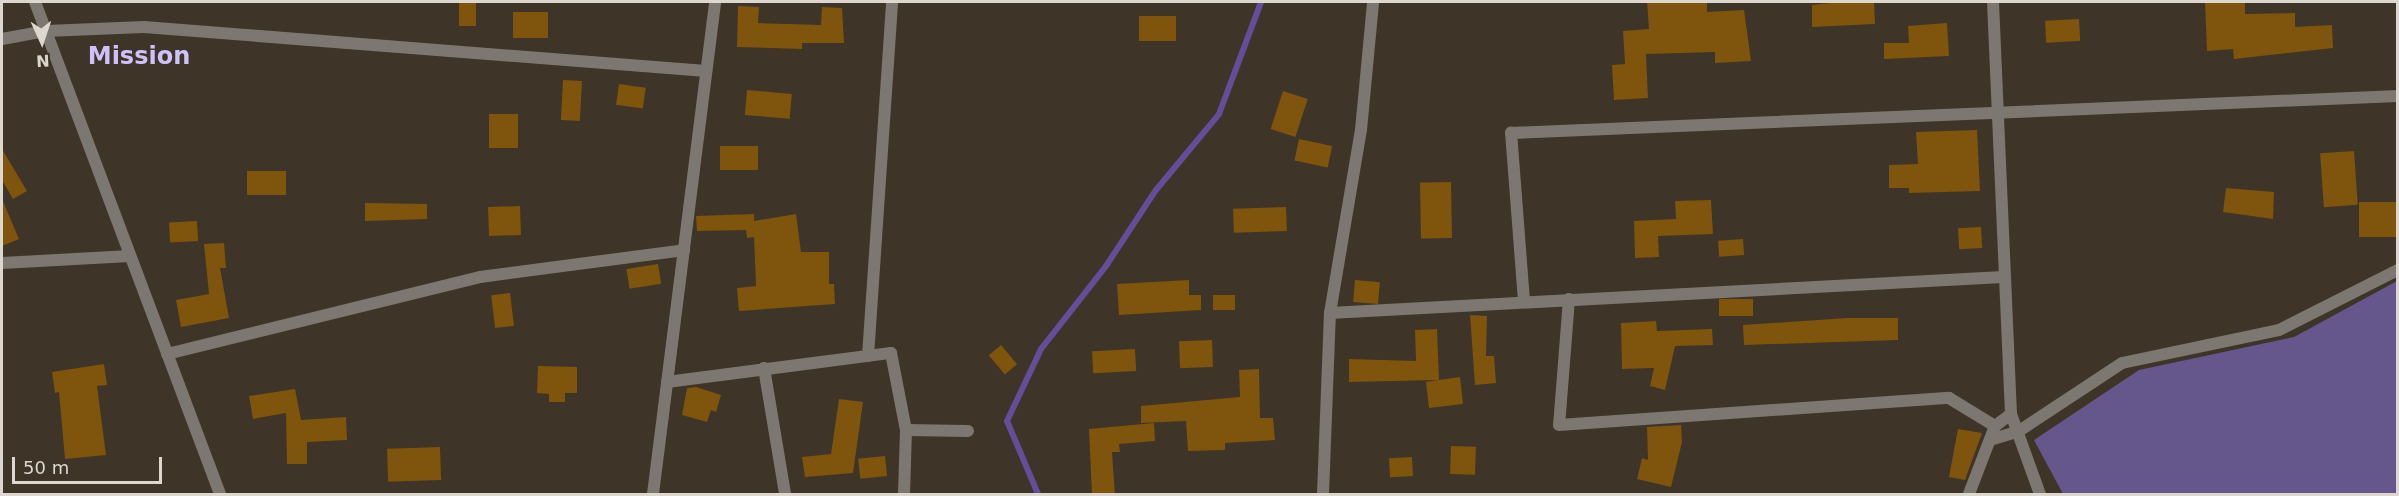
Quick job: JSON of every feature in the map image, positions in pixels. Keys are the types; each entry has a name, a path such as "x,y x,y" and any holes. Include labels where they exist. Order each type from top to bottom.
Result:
{"street":[{"path":"35,2 220,495"},
{"path":"652,495 715,2"},
{"path":"868,356 892,2"},
{"path":"1323,495 1330,313 1361,130 1373,2"},
{"path":"1993,2 2003,277 2011,414 2019,431 2040,495"},
{"path":"2,39 46,31 144,27 706,71"},
{"path":"1524,301 1511,133 2397,96"},
{"path":"167,354 480,277 684,250"},
{"path":"2,263 130,256"},
{"path":"1990,440 2019,431 2122,363 2279,330 2397,270"},
{"path":"1330,313 2003,277"},
{"path":"1569,299 1559,424 1949,398 1995,426"},
{"path":"667,382 891,353 906,430 904,495"},
{"path":"764,368 785,495"},
{"path":"1969,495 1995,426 2011,414"},
{"path":"906,430 968,431"}],"shaded area":[{"path":"2397,281 2397,494 2063,494 2034,440 2139,370 2294,337"}],"building":[{"path":"459,2 476,2 476,26 459,26"},
{"path":"1647,2 1707,2 1707,12 1744,10 1751,61 1715,63 1715,52 1646,54 1648,98 1614,100 1612,65 1625,64 1623,31 1649,29"},
{"path":"1874,2 1875,24 1812,27 1812,5"},
{"path":"2205,2 2245,2 2245,14 2295,13 2295,27 2332,25 2333,48 2234,59 2233,49 2207,51"},
{"path":"738,6 759,7 758,23 821,25 822,7 842,8 844,43 802,43 802,49 737,47"},
{"path":"513,12 548,12 548,38 513,38"},
{"path":"1139,16 1176,16 1176,41 1139,41"},
{"path":"2079,19 2080,41 2046,43 2045,21"},
{"path":"1947,23 1949,56 1884,59 1884,43 1909,43 1908,26"},
{"path":"563,80 582,81 580,121 561,120"},
{"path":"619,84 646,88 643,109 616,105"},
{"path":"747,90 792,94 790,119 745,115"},
{"path":"1283,91 1308,99 1295,137 1271,129"},
{"path":"489,114 518,114 518,148 489,148"},
{"path":"1977,130 1980,191 1909,193 1909,188 1889,188 1889,165 1918,164 1916,132"},
{"path":"1299,139 1332,146 1328,168 1294,161"},
{"path":"720,146 758,146 758,170 720,170"},
{"path":"2,149 27,191 13,199 2,180"},
{"path":"2354,151 2358,205 2324,207 2320,153"},
{"path":"247,171 286,171 286,195 247,195"},
{"path":"1451,182 1452,238 1421,239 1420,183"},
{"path":"2226,188 2274,192 2273,219 2223,212"},
{"path":"2,199 19,239 2,246"},
{"path":"1711,200 1713,234 1658,236 1659,257 1635,258 1634,221 1676,219 1675,201"},
{"path":"2359,202 2397,202 2397,237 2359,237"},
{"path":"365,203 427,204 427,219 365,221"},
{"path":"520,206 521,235 489,236 488,207"},
{"path":"1286,207 1287,231 1234,233 1233,209"},
{"path":"754,214 754,221 796,214 801,252 829,252 829,284 834,284 835,304 739,311 737,288 756,286 754,237 747,238 746,230 697,231 696,216"},
{"path":"197,221 198,241 170,242 169,222"},
{"path":"1981,227 1982,248 1959,249 1958,228"},
{"path":"1743,239 1744,255 1719,257 1718,241"},
{"path":"224,243 226,268 220,268 229,318 181,327 176,300 209,294 204,244"},
{"path":"658,264 661,284 630,289 626,269"},
{"path":"1189,280 1189,295 1201,295 1201,310 1119,315 1117,284"},
{"path":"1355,280 1380,282 1378,304 1353,302"},
{"path":"510,293 514,326 495,328 491,295"},
{"path":"1213,295 1235,295 1235,310 1213,310"},
{"path":"1719,299 1753,299 1753,316 1719,316"},
{"path":"1470,315 1487,316 1486,356 1494,356 1496,383 1475,385"},
{"path":"1847,318 1898,318 1898,340 1744,345 1743,325"},
{"path":"1656,321 1657,331 1712,329 1713,345 1675,346 1665,390 1650,386 1654,368 1622,369 1621,323"},
{"path":"1437,329 1439,380 1460,377 1463,404 1429,408 1426,382 1438,380 1349,382 1349,359 1416,361 1415,330"},
{"path":"1212,340 1213,367 1180,368 1179,341"},
{"path":"1001,345 1017,364 1005,374 989,355"},
{"path":"1135,349 1136,371 1093,373 1092,351"},
{"path":"104,364 107,385 97,386 106,455 65,459 59,392 55,393 52,372"},
{"path":"538,366 577,367 577,393 565,393 565,402 549,402 549,394 537,393"},
{"path":"1259,369 1260,418 1273,418 1275,440 1225,443 1225,450 1188,451 1186,421 1141,423 1141,406 1240,397 1239,370"},
{"path":"696,387 721,395 716,412 711,410 707,422 682,415 687,388"},
{"path":"295,389 301,420 346,417 347,440 307,442 307,464 287,464 286,413 253,419 249,396"},
{"path":"839,399 863,402 853,473 805,477 802,457 831,454"},
{"path":"1154,423 1155,441 1119,444 1120,452 1112,452 1115,495 1092,495 1089,429"},
{"path":"1681,425 1682,442 1671,487 1637,479 1642,458 1648,460 1647,427"},
{"path":"1958,429 1982,433 1965,480 1949,477"},
{"path":"1451,446 1476,447 1475,475 1450,474"},
{"path":"440,447 441,480 388,482 387,449"},
{"path":"885,456 887,476 860,479 858,459"},
{"path":"1412,457 1413,476 1390,477 1389,458"}],"waterway":[{"path":"1038,494 1007,421 1041,349 1106,266 1156,190 1219,114 1261,2"}],"district":[{"name":"Mission","path":"139,57"}]}
